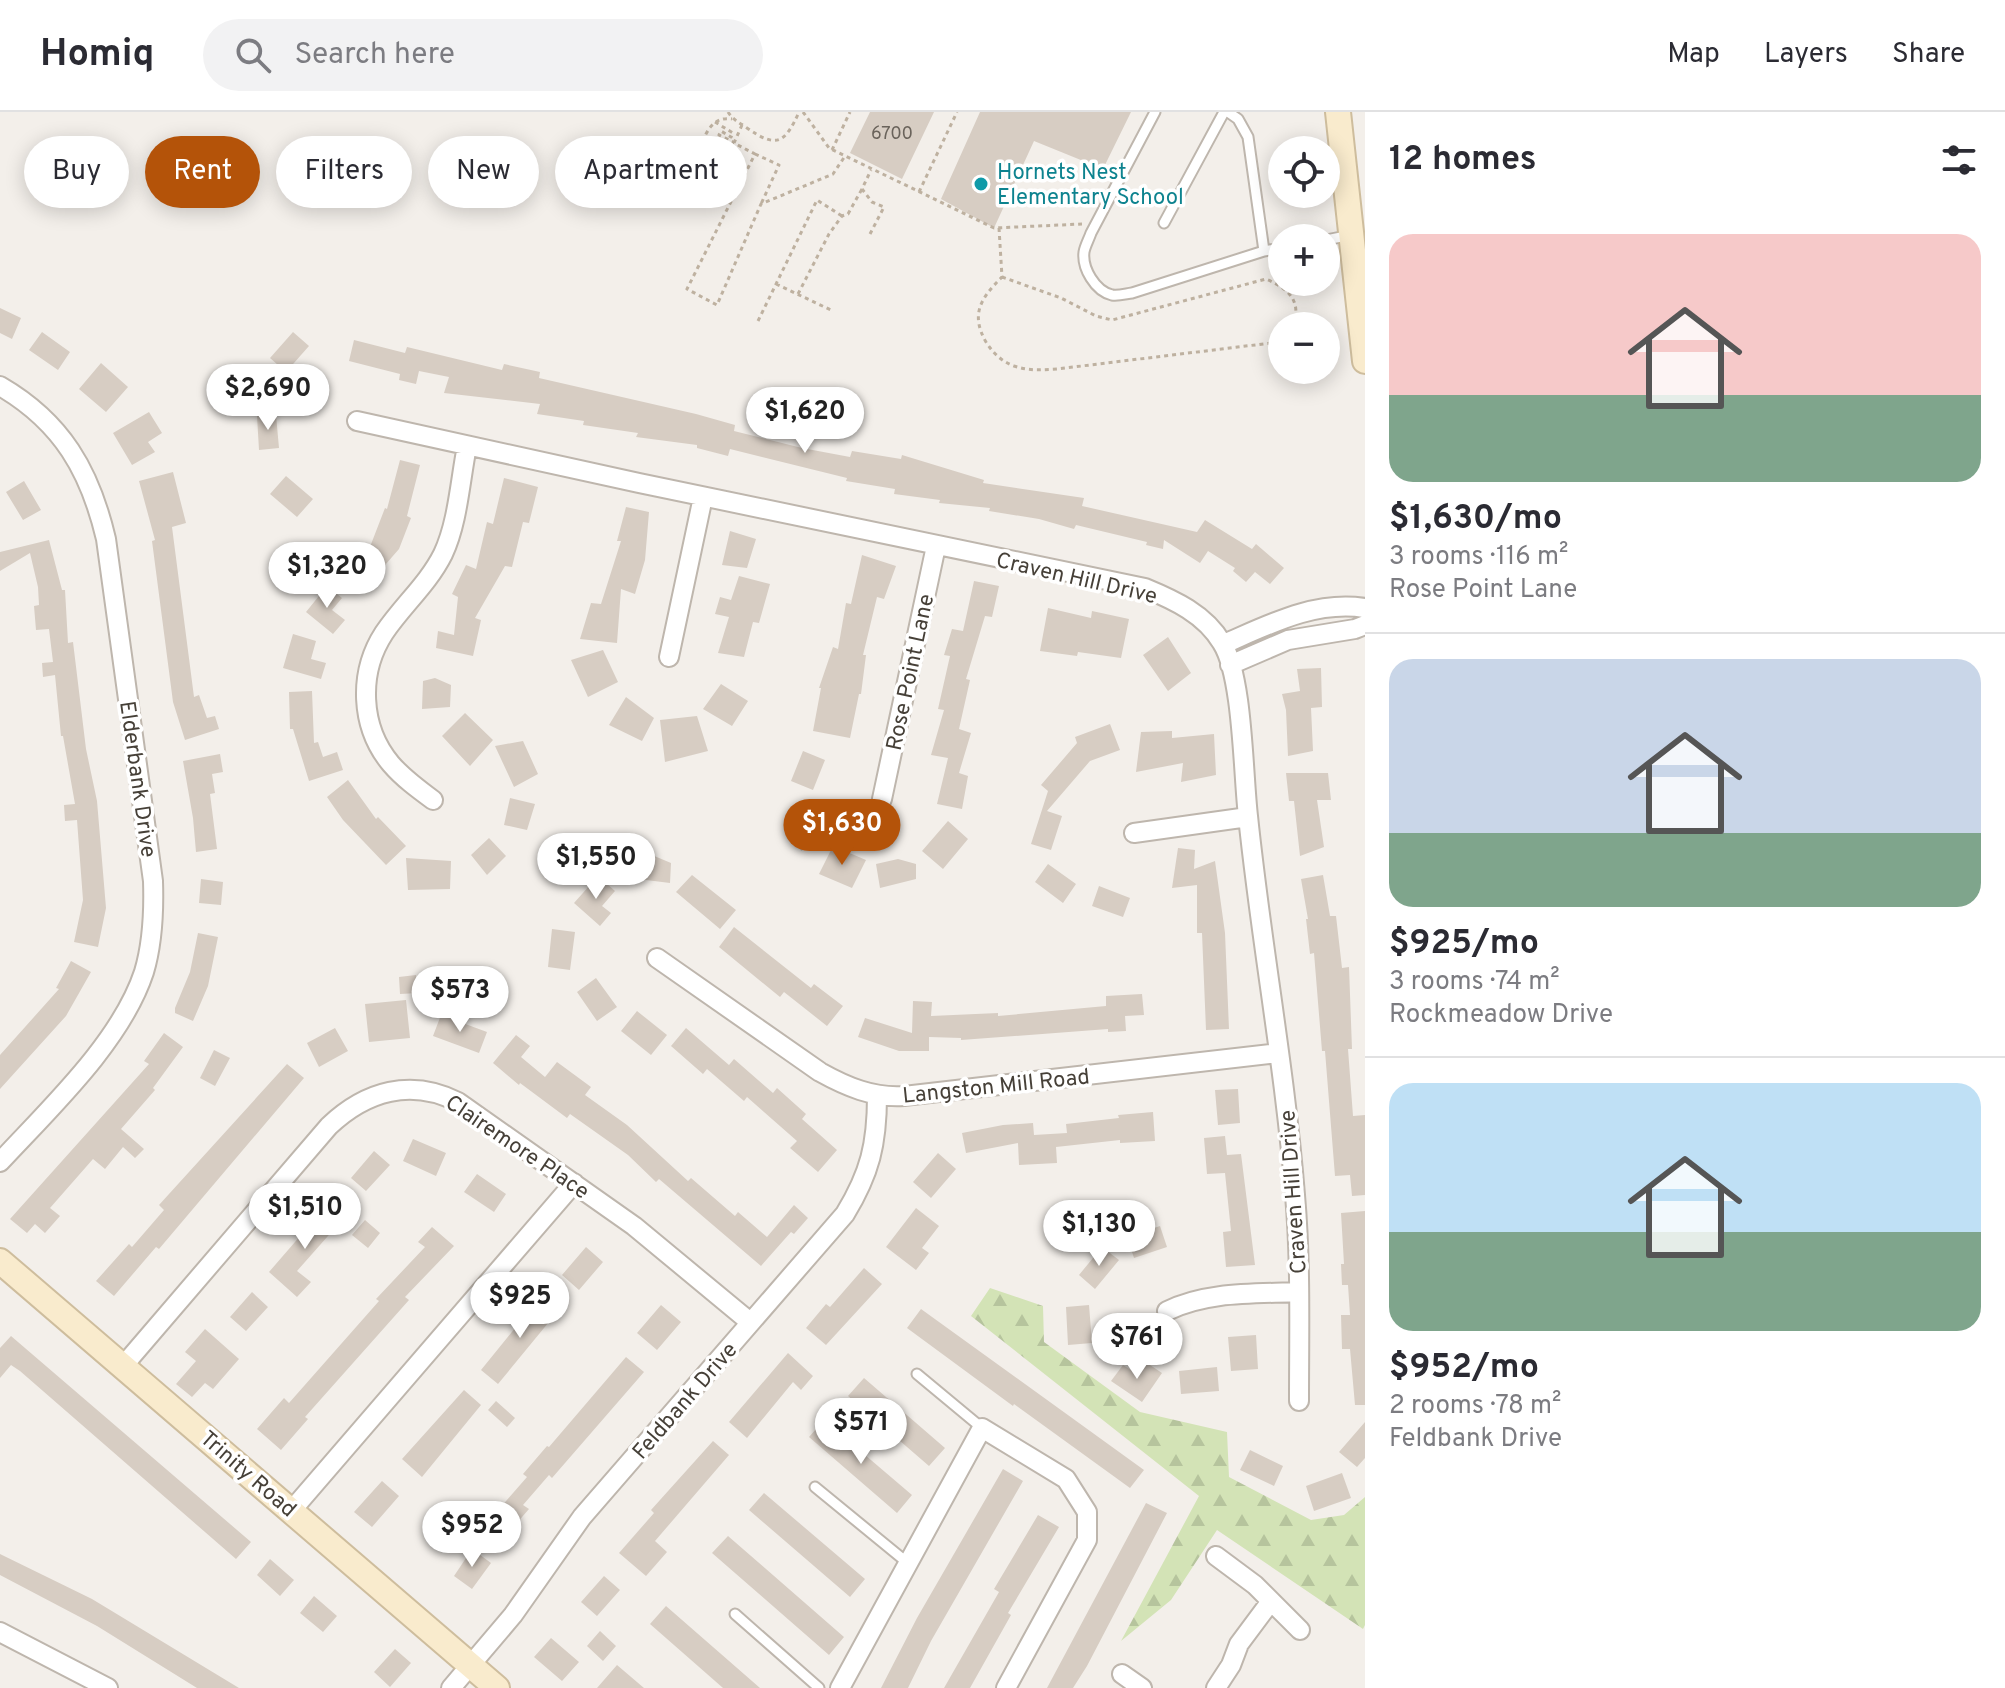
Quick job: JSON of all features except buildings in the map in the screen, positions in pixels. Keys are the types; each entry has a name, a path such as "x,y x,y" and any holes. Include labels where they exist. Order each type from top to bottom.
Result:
{"street":[{"path":"1338,112 1365,361"},
{"name":"Elderbank Drive","path":"0,386 31,406 61,437 84,470 98,504 106,539 151,866 154,916 143,973 123,1019 56,1101 0,1162"},
{"name":"Craven Hill Drive","path":"357,421 703,497 1145,588 1186,607 1205,621 1224,644 1239,718 1248,817 1296,1197 1299,1401"},
{"path":"433,800 404,778 379,748 369,721 365,685 368,668 385,632 431,575 444,552 467,446"},
{"path":"669,657 703,497"},
{"name":"Rose Point Lane","path":"882,799 936,546"},
{"path":"1224,644 1303,611 1350,605 1365,608"},
{"path":"1230,665 1288,640 1365,625"},
{"path":"1134,833 1248,817"},
{"name":"Langston Mill Road","path":"657,958 820,1072 877,1096 904,1096 1279,1053"},
{"name":"Clairemore Place","path":"124,1365 329,1126 346,1110 368,1097 401,1089 424,1090 446,1096 671,1254 750,1322"},
{"name":"Feldbank Drive","path":"451,1688 513,1615 582,1517 845,1214 863,1185 872,1155 877,1096"},
{"path":"292,1510 574,1183"},
{"name":"Trinity Road","path":"0,1261 497,1688"},
{"path":"1167,1311 1180,1304 1235,1294 1299,1292"},
{"path":"840,1688 982,1428 1066,1479 1087,1512 1087,1540 1006,1688"},
{"path":"1216,1556 1245,1576 1300,1630"},
{"path":"1216,1688 1231,1665 1239,1644 1271,1601"},
{"path":"0,1632 108,1688"},
{"path":"1122,1674 1142,1688"}],"lane":[{"path":"1155,112 1093,228 1084,253 1094,282 1104,292 1115,296 1132,293 1268,250"},
{"path":"1164,223 1226,112 1238,119 1248,137 1264,251"},
{"path":"1340,237 1351,235"},
{"path":"917,1374 982,1428"},
{"path":"815,1487 909,1564"},
{"path":"735,1614 819,1688"}],"path":[{"path":"728,112 732,119"},
{"path":"705,136 715,122 724,118 732,119 760,137 781,141 801,112 832,150 994,228 1093,228"},
{"path":"832,150 850,112"},
{"path":"919,192 957,112"},
{"path":"715,122 733,133 732,136"},
{"path":"737,136 742,125"},
{"path":"747,150 779,165 717,305 687,289 755,154"},
{"path":"761,204 833,174 845,156"},
{"path":"798,294 829,234 842,216 848,214 872,169"},
{"path":"862,189 872,202 884,207 870,234"},
{"path":"758,321 817,200 842,216"},
{"path":"999,228 1002,277 990,289 980,306 977,319 986,342 1001,360 1031,370 1268,343"},
{"path":"1002,277 1112,320 1266,279 1292,294 1297,312"},
{"path":"776,284 833,311"}],"green space":[{"path":"990,1288 1043,1306 1044,1342 1140,1412 1227,1432 1229,1477 1311,1520 1344,1515 1365,1497 1363,1629 1217,1530 1171,1600 1121,1641 1199,1496 971,1316"}],"place":[{"name":"Hornets Nest Elementary School","path":"981,184"}]}
